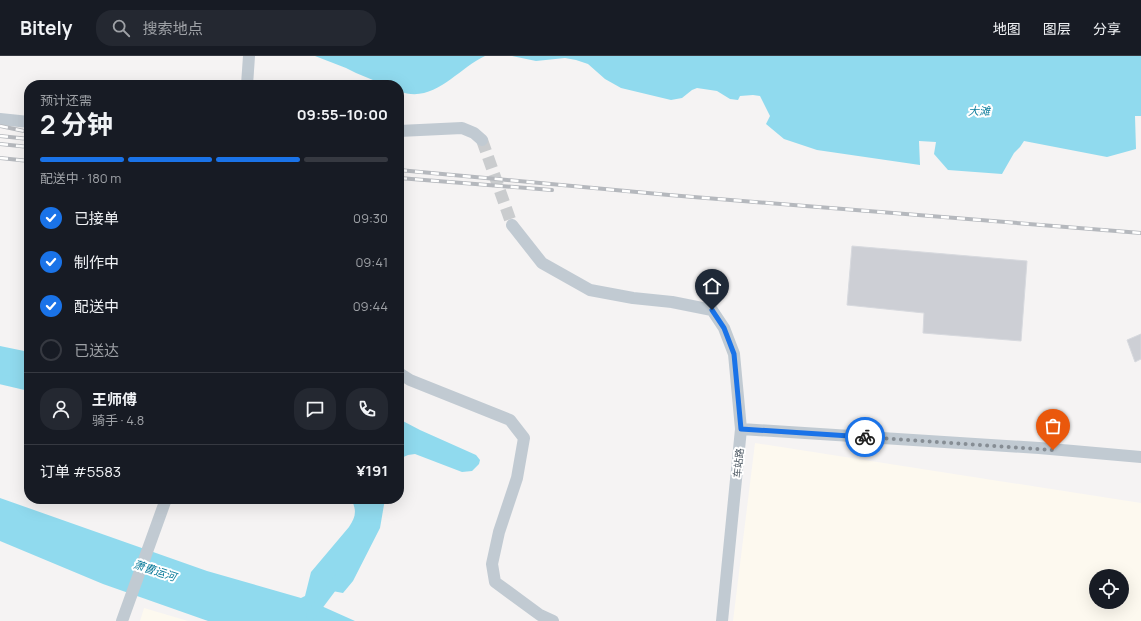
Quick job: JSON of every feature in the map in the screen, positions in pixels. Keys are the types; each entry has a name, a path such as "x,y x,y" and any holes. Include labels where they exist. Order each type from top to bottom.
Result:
{"street":[{"path":"247,80 249,56"},
{"path":"0,119 24,121"},
{"path":"404,131 462,128 474,133 482,140"},
{"name":"车站路","path":"512,225 542,263 590,290 633,298 672,302 712,310 724,328 734,354 741,429 722,621"},
{"path":"404,376 410,380 510,420 524,438 517,478 499,532 492,564 495,582 540,615 553,621"},
{"path":"741,429 1038,448 1141,457"},
{"path":"122,621 164,504"}],"shaded area":[{"path":"755,443 1141,503 1141,621 733,621"},
{"path":"144,608 188,621 140,621"}],"water":[{"path":"315,56 485,56 434,90 423,93 411,94 404,92 404,80 373,80"},
{"name":"大滩","path":"512,56 1141,56 1141,116 1135,116 1136,149 1107,157 1024,141 1014,153 1002,174 948,170 934,154 936,142 919,141 920,165 817,150 784,139 766,124 770,116 760,96 740,96 738,100 730,99 717,91 697,88 682,98 671,100 621,88 605,79 588,64 576,60 565,58 536,61"},
{"path":"0,346 24,351 24,386 10,381 0,381"},
{"path":"404,422 476,455 480,460 479,464 472,471 462,472 415,454 404,457"},
{"name":"萧曹运河","path":"0,498 207,571 301,598 305,596 311,572 349,527 353,520 355,510 353,504 384,504 380,528 353,581 343,593 327,590 322,594 317,604 355,621 208,621 103,584 0,541"}],"building":[{"path":"852,246 1027,261 1021,341 923,333 924,313 847,305"},
{"path":"1141,334 1141,359 1135,362 1127,340"}],"waterway":[{"path":"0,379 24,385"},
{"path":"311,615 338,579"}],"tunnel":[{"path":"482,140 512,225"}],"railway":[{"path":"0,126 24,131"},
{"path":"0,136 24,138"},
{"path":"0,144 24,146"},
{"path":"0,158 24,160"},
{"path":"404,170 669,195 1141,233"},
{"path":"404,178 552,190"}],"way so far":[{"path":"865,437 1053,450"}],"route":[{"path":"712,310 724,328 734,354 741,429 865,437"}]}
